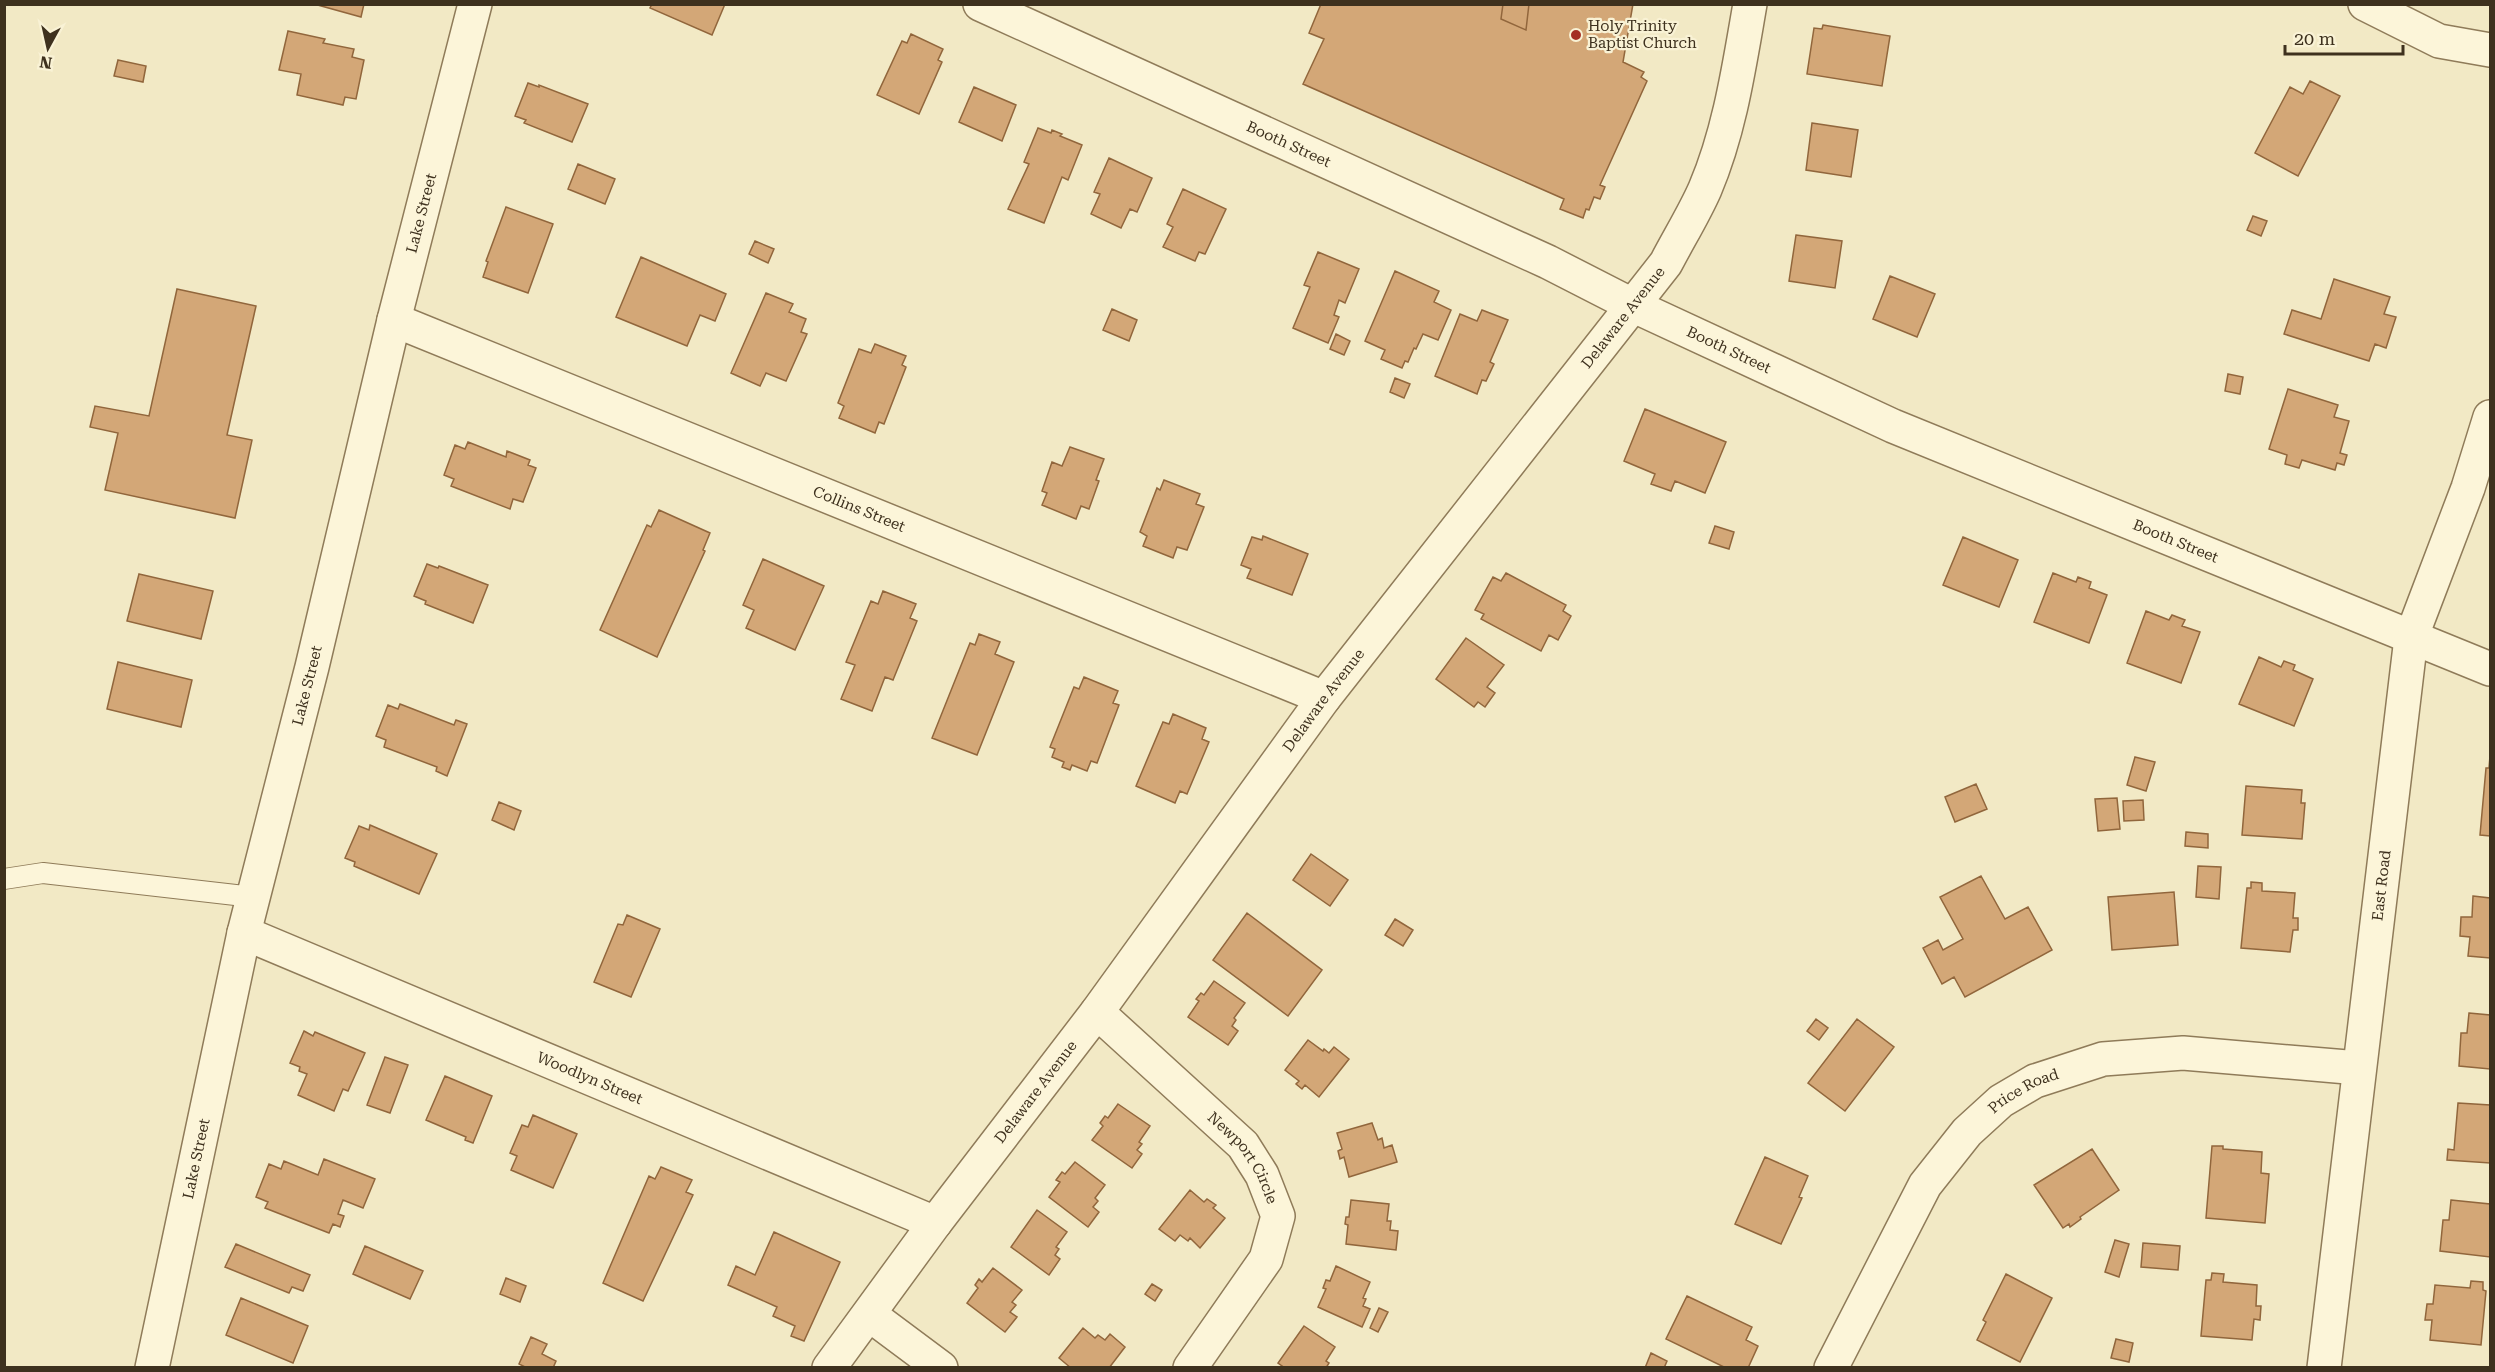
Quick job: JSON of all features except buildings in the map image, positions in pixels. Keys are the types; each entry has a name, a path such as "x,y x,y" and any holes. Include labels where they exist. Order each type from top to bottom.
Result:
{"street":[{"name":"Lake Street","path":"152,1368 244,933 312,667 394,320 475,4"},
{"name":"Booth Street","path":"980,4 1548,262 1632,305 1893,426 2490,669"},
{"name":"Delaware Avenue","path":"829,1368 870,1315 935,1223 1097,1011 1324,698 1666,262 1705,190 1733,105 1750,4"},
{"path":"2365,4 2439,41 2490,50"},
{"name":"Collins Street","path":"394,320 1324,698"},
{"name":"East Road","path":"2324,1368 2411,638 2479,489 2490,417"},
{"name":"Woodlyn Street","path":"244,933 935,1223"},
{"name":"Newport Circle","path":"1097,1011 1243,1144 1262,1175 1278,1216 1266,1259 1190,1368"},
{"name":"Price Road","path":"1831,1368 1925,1185 1967,1132 2001,1101 2035,1081 2103,1059 2183,1053 2359,1068"},
{"path":"870,1315 941,1368"}],"lane":[{"path":"4,879 43,873 253,897"}],"place":[{"name":"Holy Trinity Baptist Church","path":"1576,35"}]}
